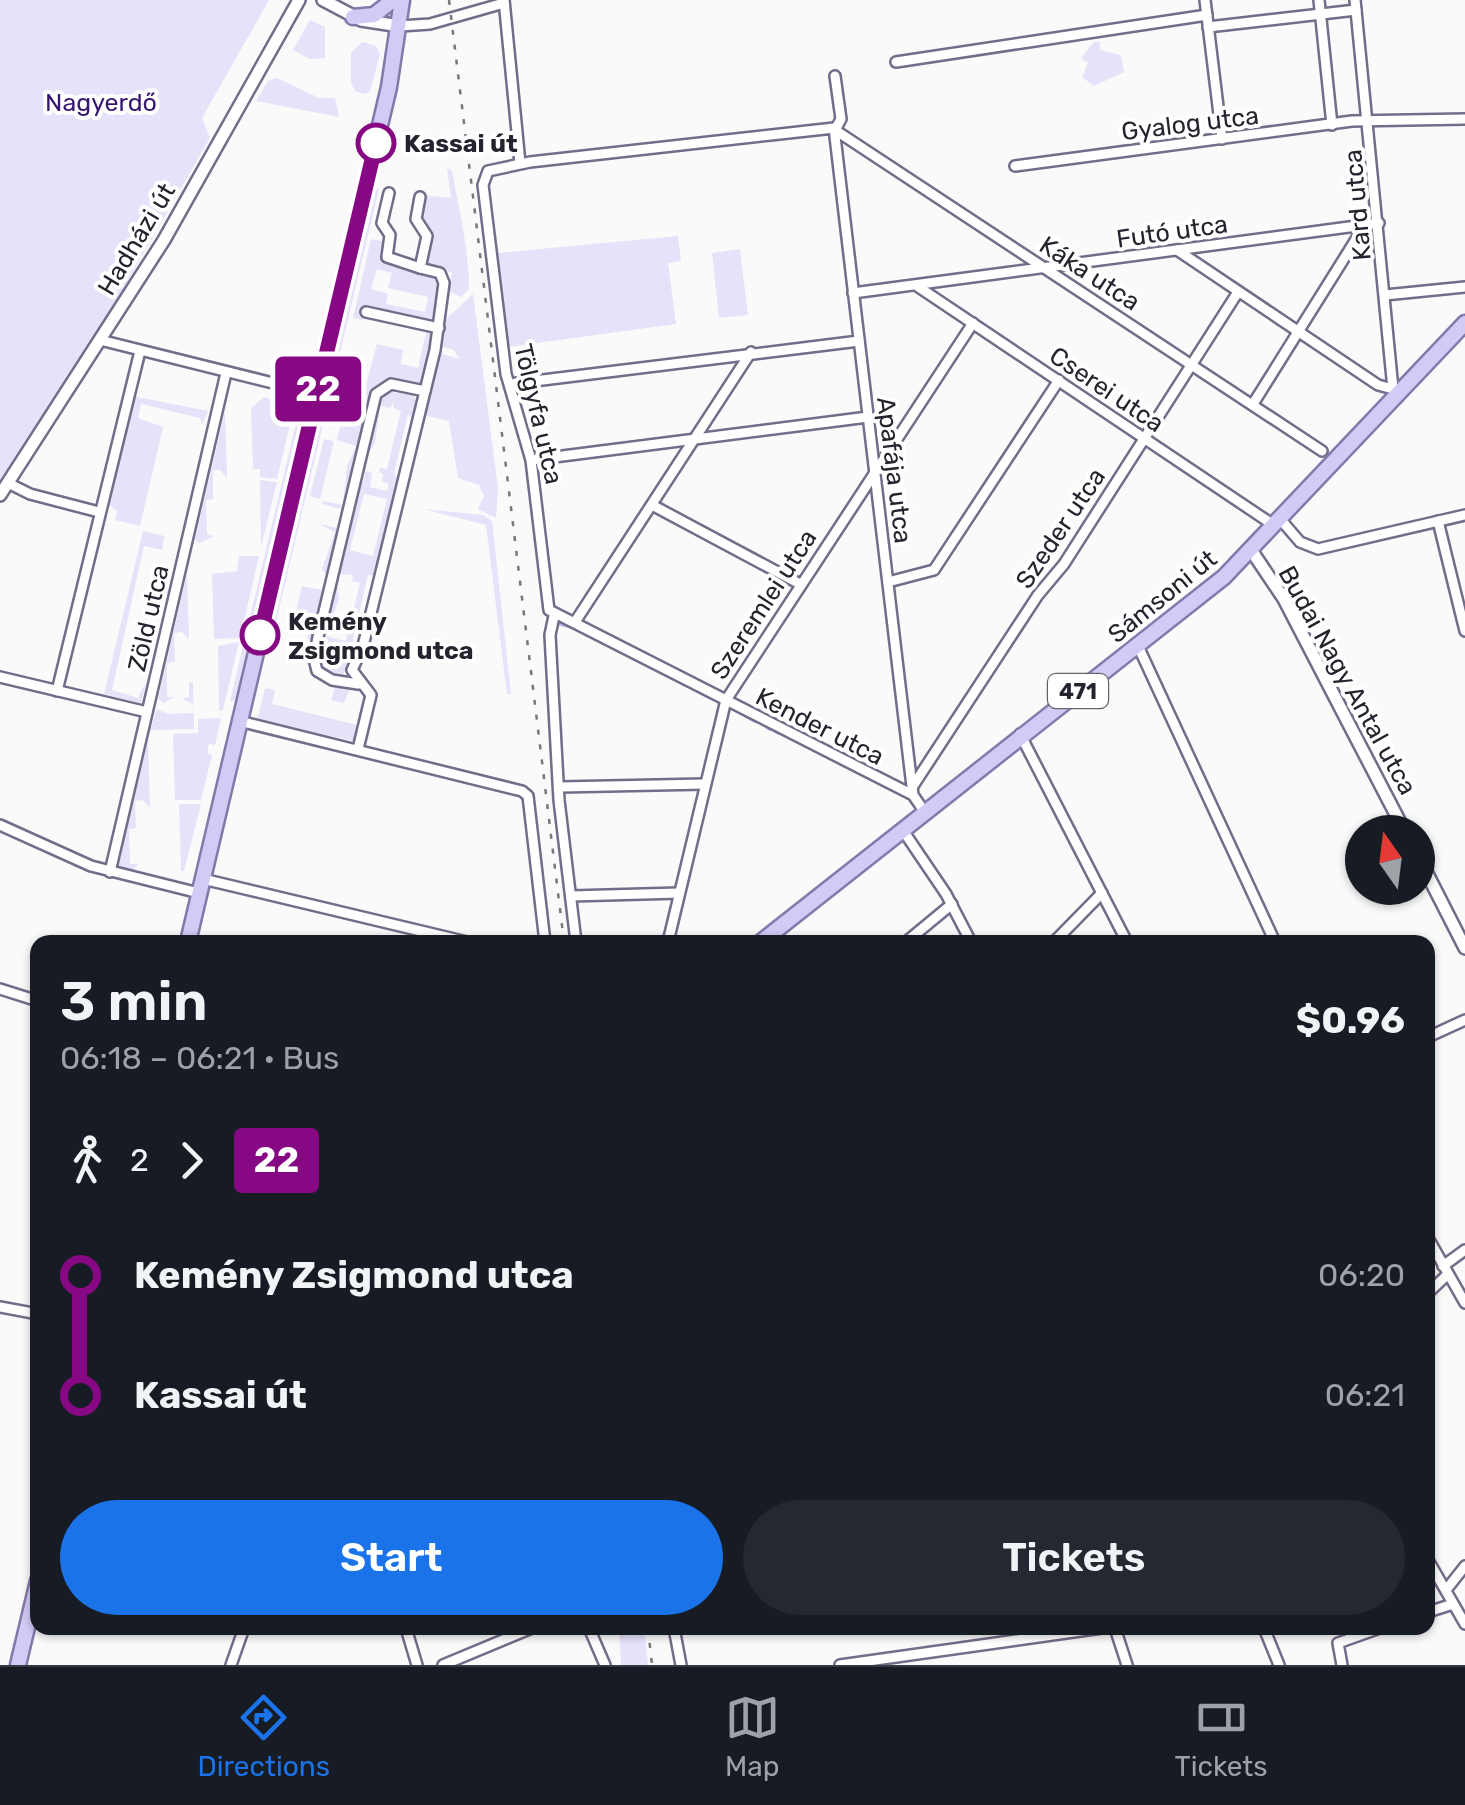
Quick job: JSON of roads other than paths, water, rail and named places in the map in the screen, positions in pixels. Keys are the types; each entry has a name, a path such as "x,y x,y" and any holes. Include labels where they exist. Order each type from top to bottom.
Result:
{"main road":[{"path":"352,17 374,14 393,0"},
{"path":"190,935 317,394 400,26 402,0"},
{"name":"Sámsoni út","path":"777,935 924,811 1138,646 1251,550 1396,391 1465,323"},
{"path":"18,1665 30,1614"}],"street":[{"name":"Hadházi út","path":"4,489 164,240 299,0"},
{"path":"323,0 352,17 400,26 430,24 504,2 520,163 831,128"},
{"path":"1205,0 1222,139"},
{"name":"Kard utca","path":"1320,0 1332,125"},
{"name":"Kard utca","path":"896,62 1208,21 1321,14 1356,5 1396,391"},
{"name":"Apafája utca","path":"835,76 840,116 831,128 913,790 924,811"},
{"name":"Gyalog utca","path":"1015,166 1332,125 1465,119"},
{"name":"Káka utca","path":"831,128 1322,451"},
{"name":"Tölgyfa utca","path":"520,163 491,170 483,177 483,188 510,384 531,460 552,613 560,787 575,935"},
{"path":"358,749 371,697 353,668 361,650 425,391 444,278 387,257 390,235 382,222 389,193"},
{"path":"420,198 416,219 427,236 420,268"},
{"name":"Futó utca","path":"853,293 1378,223"},
{"path":"1253,404 1365,225"},
{"path":"1177,250 1378,385 1396,391"},
{"name":"Cserei utca","path":"917,286 1278,523 1300,542 1318,549 1438,521"},
{"path":"1385,296 1465,287"},
{"name":"Szeder utca","path":"913,790 1238,292"},
{"path":"366,312 438,328"},
{"name":"Szeremlei utca","path":"670,935 726,700 973,323"},
{"path":"100,340 317,394"},
{"path":"510,384 859,341"},
{"path":"57,691 140,351"},
{"path":"575,622 751,352"},
{"name":"Zöld utca","path":"110,872 226,373"},
{"path":"888,582 934,570 1059,380"},
{"path":"361,684 332,680 317,671 314,659 318,638 376,394 391,384 425,391"},
{"path":"531,460 868,417"},
{"path":"4,489 99,512"},
{"path":"652,505 800,584"},
{"path":"1465,515 1438,521 1465,631"},
{"name":"Budai Nagy Antal utca","path":"1251,550 1284,599 1396,815"},
{"name":"Kender utca","path":"552,613 913,790"},
{"path":"1138,646 1272,935"},
{"path":"0,677 147,712"},
{"path":"240,721 509,785 528,796 544,935"},
{"path":"1020,734 1123,935"},
{"path":"560,787 705,784"},
{"path":"0,826 110,872 201,886 434,935"},
{"path":"902,829 952,904 968,935"},
{"path":"1435,889 1465,948"},
{"path":"571,896 679,893"},
{"path":"1061,935 1102,894"},
{"path":"914,935 952,904"},
{"path":"0,989 30,998"},
{"path":"1435,1034 1465,1020"},
{"path":"1435,1250 1465,1303"},
{"path":"1435,1284 1465,1250"},
{"path":"0,1307 30,1313"},
{"path":"1446,1590 1465,1566"},
{"path":"1435,1572 1465,1624"},
{"path":"1435,1610 1454,1604"},
{"path":"231,1665 242,1635"},
{"path":"408,1635 417,1665"},
{"path":"443,1665 515,1635"},
{"path":"592,1635 604,1665"},
{"path":"676,1635 682,1665"},
{"path":"840,1665 1052,1635"},
{"path":"1117,1635 1127,1665"},
{"path":"1267,1635 1279,1665"},
{"path":"1342,1665 1338,1644 1362,1635"}],"waterway":[{"path":"558,624 577,629"},
{"path":"684,684 689,686"},
{"path":"693,689 714,700"},
{"path":"734,710 755,722"},
{"path":"766,727 770,730"},
{"path":"775,732 779,734"}],"railway":[{"path":"449,0 563,935"},
{"path":"649,1635 652,1665"}],"place":[{"name":"Kassai út","path":"376,143"},
{"name":"Kemény Zsigmond utca","path":"260,635"}],"park label":[{"name":"Nagyerdő","path":"101,102"}]}
